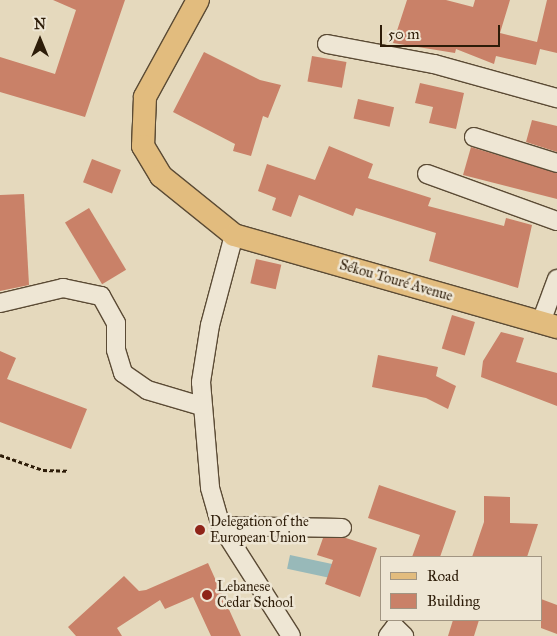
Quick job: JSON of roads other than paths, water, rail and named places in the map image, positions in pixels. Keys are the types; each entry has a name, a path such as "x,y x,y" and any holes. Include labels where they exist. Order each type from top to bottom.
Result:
{"main road":[{"path":"198,0 145,97 143,146 161,176 234,235"},
{"name":"Sékou Touré Avenue","path":"234,235 549,324"}],"street":[{"path":"327,44 434,64 557,98"},
{"path":"474,137 557,162"},
{"path":"427,174 557,221"},
{"path":"234,235 210,325 201,406 210,488 221,526 291,636"},
{"path":"549,324 557,279"},
{"path":"0,303 63,288 101,296 116,323 116,350 123,373 147,390 201,406"},
{"path":"221,526 342,528"},
{"path":"388,636 395,627 404,636"}],"water":[{"path":"290,555 338,565 335,579 287,569"}],"place":[{"name":"Delegation of the European Union","path":"200,530"},
{"name":"Lebanese Cedar School","path":"207,595"}]}
